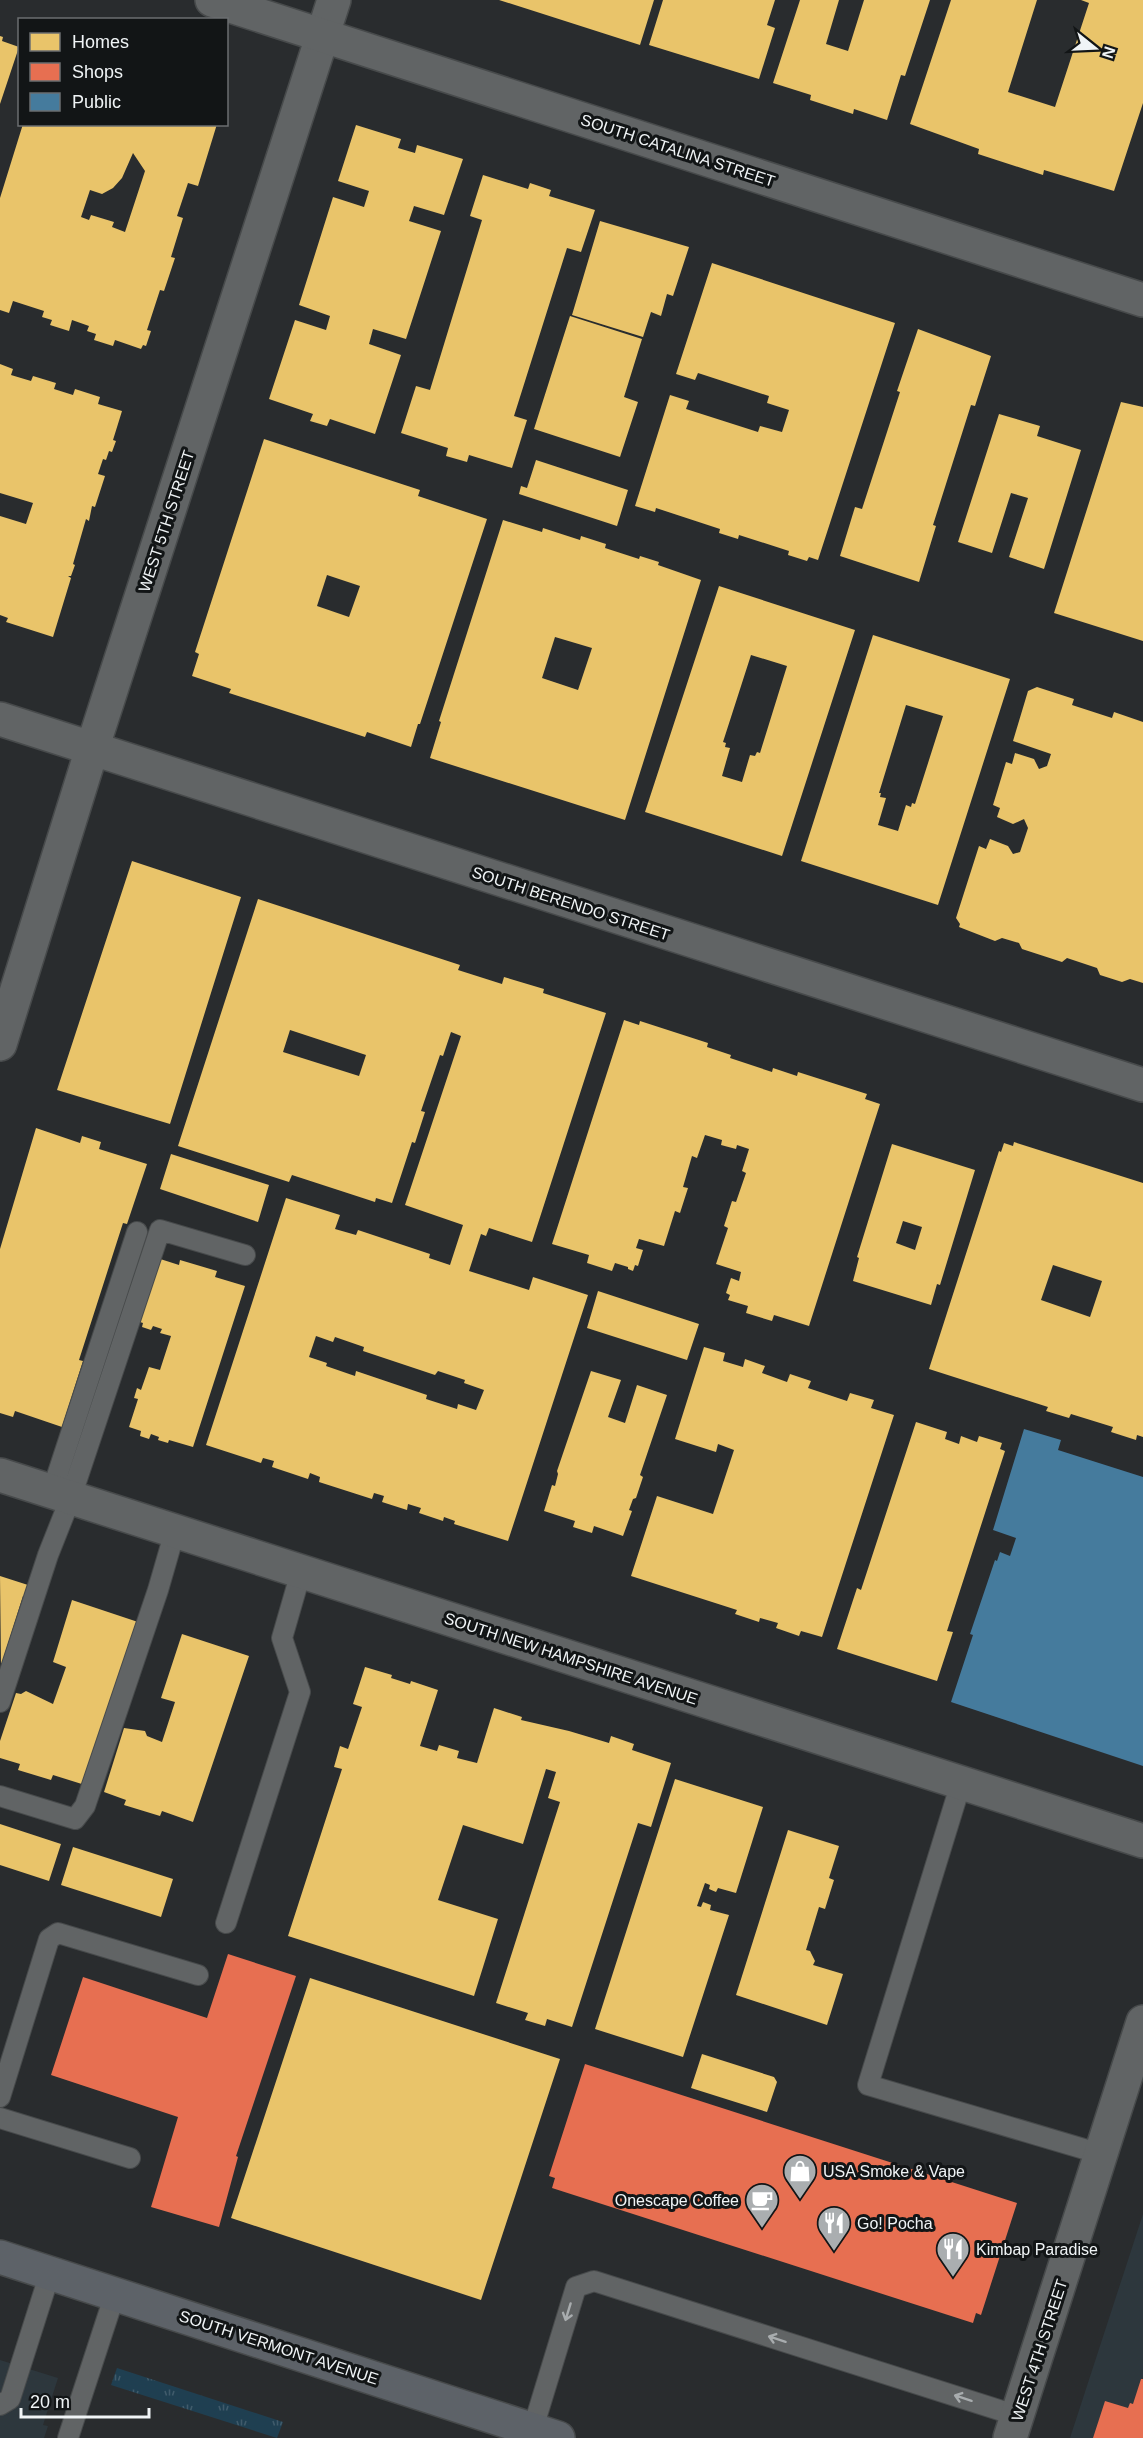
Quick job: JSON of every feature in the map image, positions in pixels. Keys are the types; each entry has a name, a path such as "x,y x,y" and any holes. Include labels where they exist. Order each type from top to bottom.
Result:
{"main road":[{"name":"SOUTH VERMONT AVENUE","path":"0,2257 540,2435"}],"street":[{"name":"SOUTH CATALINA STREET","path":"212,0 1143,300"},
{"name":"WEST 5TH STREET","path":"0,1044 92,749 334,0"},
{"name":"SOUTH BERENDO STREET","path":"0,719 1143,1085"},
{"name":"SOUTH NEW HAMPSHIRE AVENUE","path":"0,1474 1143,1841"},
{"name":"WEST 4TH STREET","path":"1014,2427 1143,2022"}],"lane":[{"path":"62,1494 159,1230 245,1255"},
{"path":"0,1702 48,1554 62,1494 136,1232"},
{"path":"0,1796 75,1819 85,1806 158,1590 175,1531"},
{"path":"226,1923 300,1692 282,1638 302,1572"},
{"path":"961,1783 867,2085 1101,2154"},
{"path":"0,2097 49,1939 58,1934 198,1975"},
{"path":"0,2118 130,2158"},
{"path":"0,2405 10,2399 50,2272"},
{"path":"540,2435 576,2288 594,2280 1014,2427"},
{"path":"69,2438 115,2294"}],"shaded area":[{"path":"1143,2214 1143,2438 1070,2438"},
{"path":"0,2360 58,2378 43,2425 48,2426 44,2438 0,2438"}],"green space":[{"path":"117,2368 283,2422 277,2438 111,2385"}],"building: Homes":[{"path":"499,0 654,0 640,45"},
{"path":"663,0 775,0 767,25 775,28 759,79 649,45"},
{"path":"800,0 839,0 826,44 848,51 864,0 930,0 905,76 901,75 887,120 854,109 853,114 810,100 811,95 773,83"},
{"path":"951,0 1037,0 1008,92 1055,107 1089,3 1081,0 1143,0 1143,103 1114,191 1044,170 1043,175 978,154 979,149 910,124"},
{"path":"0,36 3,37 2,41 18,47 18,50 0,104"},
{"path":"356,125 401,139 398,148 415,153 417,145 463,159 444,215 414,206 409,221 441,231 406,339 373,329 369,344 401,355 375,434 330,419 327,426 310,421 313,414 269,399 295,320 326,330 330,316 299,305 333,197 364,207 369,191 338,181"},
{"path":"22,126 216,126 198,186 188,183 177,216 183,218 171,257 175,258 164,291 160,290 147,330 151,331 146,346 143,345 141,349 115,340 113,346 94,340 96,334 87,331 89,326 72,320 69,331 50,325 52,320 42,317 44,311 13,301 9,313 0,310 0,198","holes":["133,153 145,171 125,232 112,227 114,222 91,215 89,220 81,217 90,190 102,194 113,188 122,178"]},
{"path":"483,175 528,189 530,183 551,190 549,196 595,210 581,252 567,248 514,416 527,420 512,468 469,455 467,462 446,456 448,448 401,433 416,386 430,390 482,220 470,216"},
{"path":"600,221 689,247 673,296 667,294 661,316 651,312 643,337 572,315"},
{"path":"712,263 895,323 818,560 809,557 807,561 788,555 789,551 739,535 738,539 719,533 720,529 656,508 655,512 635,506 670,395 689,401 686,409 758,432 760,426 782,432 789,410 767,403 769,396 698,373 695,380 676,374"},
{"path":"570,316 642,339 624,397 638,402 620,457 534,429"},
{"path":"918,329 991,356 975,406 971,405 933,525 936,526 919,582 840,556 855,507 862,509"},
{"path":"0,364 13,369 11,375 31,381 33,376 56,383 54,389 73,395 75,389 100,397 98,404 122,411 113,440 116,441 112,452 109,451 106,460 103,459 98,474 105,476 95,507 92,506 89,521 86,519 73,564 75,565 71,576 68,576 71,578 53,637 6,622 8,618 0,615 0,516 26,524 33,503 0,493"},
{"path":"1121,402 1143,407 1143,641 1054,613"},
{"path":"999,414 1040,426 1037,436 1081,450 1044,569 1009,557 1028,498 1011,493 992,553 958,542"},
{"path":"264,439 420,490 418,496 487,519 411,747 367,732 365,737 229,693 231,689 192,676 199,654 195,652","holes":["327,575 360,586 349,617 317,606"]},
{"path":"536,460 628,490 617,526 519,494 521,486 527,488"},
{"path":"503,520 542,532 543,528 580,540 581,536 606,544 605,548 639,559 640,556 659,562 658,565 701,580 625,820 430,758 441,722 439,721","holes":["555,637 592,648 578,690 542,678"]},
{"path":"719,586 855,630 782,856 645,812","holes":["751,655 787,666 760,753 757,752 755,756 750,755 742,782 722,776 730,748 725,747 726,743 723,742"]},
{"path":"873,635 1010,679 938,905 801,861","holes":["906,705 943,716 915,804 912,803 911,807 906,805 898,831 878,825 886,798 880,797 881,793 879,793"]},
{"path":"1037,687 1074,699 1072,705 1112,718 1114,712 1143,722 1143,983 1130,979 1122,982 1100,975 1097,968 1067,958 1062,962 1022,949 1019,943 1002,938 995,941 959,927 960,924 956,918 979,846 986,849 990,839 1008,846 1013,854 1020,852 1028,828 1024,819 1013,824 997,817 1000,808 993,805 1006,762 1012,764 1015,753 1034,759 1039,769 1047,766 1051,754 1013,741 1028,691"},
{"path":"132,861 241,897 170,1124 57,1090"},
{"path":"258,899 460,965 458,970 502,984 504,977 544,989 543,993 606,1013 532,1242 489,1228 486,1236 481,1234 469,1271 529,1290 533,1277 588,1295 508,1541 454,1524 455,1521 444,1517 443,1521 419,1513 421,1508 408,1504 407,1510 382,1502 384,1496 374,1493 372,1499 319,1482 320,1477 310,1473 308,1479 272,1467 274,1461 263,1458 261,1463 206,1445 286,1198 340,1215 335,1229 356,1235 358,1230 430,1254 429,1258 450,1265 463,1225 405,1205 461,1036 451,1032 443,1056 440,1055 421,1111 425,1112 415,1143 412,1142 392,1203 376,1198 375,1202 292,1175 289,1182 178,1146","holes":["290,1030 366,1055 359,1076 283,1052","316,1336 333,1342 335,1337 364,1347 363,1351 435,1375 438,1371 465,1380 464,1383 484,1390 476,1410 458,1404 457,1409 426,1399 427,1395 356,1371 355,1376 326,1366 327,1363 309,1357"]},
{"path":"624,1020 639,1025 640,1021 708,1043 707,1047 731,1055 730,1058 772,1072 773,1068 797,1076 798,1072 867,1094 865,1099 880,1104 809,1326 774,1315 772,1321 746,1313 748,1306 728,1300 730,1295 726,1293 731,1278 739,1281 741,1272 716,1264 728,1228 724,1226 732,1201 736,1202 746,1173 742,1171 749,1149 737,1145 736,1149 721,1145 722,1140 705,1135 697,1158 692,1156 683,1187 688,1188 680,1213 675,1211 664,1246 639,1239 636,1248 643,1250 638,1266 635,1265 633,1271 615,1263 612,1271 587,1263 589,1255 552,1244"},
{"path":"36,1128 80,1143 82,1136 101,1142 99,1149 147,1164 127,1224 123,1223 79,1360 83,1361 62,1427 15,1411 13,1417 0,1413 0,1249"},
{"path":"1014,1142 1143,1183 1143,1437 1137,1435 1136,1440 1111,1432 1113,1427 1071,1414 1069,1418 1046,1411 1048,1407 929,1369 999,1151 1001,1152 1004,1143 1013,1146","holes":["1053,1265 1102,1281 1090,1317 1041,1300"]},
{"path":"892,1144 975,1170 940,1285 937,1284 931,1305 853,1281 859,1258 857,1257","holes":["903,1221 922,1227 915,1250 896,1243"]},
{"path":"171,1154 269,1185 258,1222 160,1189"},
{"path":"154,1257 179,1265 180,1260 217,1271 215,1277 245,1286 193,1447 169,1440 168,1443 158,1440 159,1437 151,1434 149,1439 140,1436 141,1431 129,1427 138,1399 134,1398 137,1388 141,1390 149,1367 160,1370 171,1336 160,1333 162,1329 153,1326 151,1330 142,1327 143,1323 134,1320"},
{"path":"598,1291 699,1324 687,1360 587,1328"},
{"path":"704,1347 725,1353 723,1361 743,1367 745,1359 765,1366 762,1373 787,1382 790,1374 811,1381 808,1388 847,1401 850,1393 874,1400 871,1408 894,1415 822,1637 801,1631 799,1636 776,1628 778,1623 760,1618 759,1622 735,1614 737,1610 631,1576 657,1496 713,1514 734,1450 718,1444 716,1452 675,1439"},
{"path":"591,1371 621,1380 608,1417 625,1423 637,1385 667,1395 640,1475 643,1477 629,1510 632,1511 623,1536 594,1526 592,1533 573,1527 575,1521 544,1511 552,1485 555,1486 557,1471"},
{"path":"916,1422 947,1432 945,1439 959,1444 961,1436 977,1442 979,1436 1002,1443 1000,1449 1005,1451 947,1631 953,1632 937,1681 837,1649 857,1588 861,1590"},
{"path":"0,1576 28,1585 1,1666"},
{"path":"72,1600 138,1622 85,1785 53,1775 51,1780 18,1770 20,1764 0,1758 0,1741 16,1693 21,1694 26,1691 53,1704 66,1667 53,1662"},
{"path":"182,1634 249,1656 193,1822 162,1811 160,1816 124,1805 126,1800 104,1792 124,1728 145,1731 147,1736 162,1742 175,1702 161,1698"},
{"path":"365,1667 392,1675 391,1678 410,1684 411,1681 438,1690 420,1746 437,1751 439,1745 459,1751 457,1758 477,1763 494,1708 522,1717 521,1720 609,1743 611,1736 634,1744 632,1750 671,1763 651,1827 638,1823 572,2027 547,2019 545,2026 525,2020 528,2013 496,2003 560,1802 548,1798 556,1772 546,1769 523,1844 463,1825 438,1900 498,1919 474,1996 288,1936 342,1769 334,1767 340,1746 348,1749 362,1707 353,1704"},
{"path":"675,1779 763,1807 736,1893 718,1888 716,1892 709,1889 710,1885 705,1883 697,1906 701,1907 703,1902 711,1905 710,1910 729,1915 683,2057 595,2029"},
{"path":"0,1824 61,1844 49,1881 0,1865"},
{"path":"788,1830 839,1846 829,1878 834,1880 825,1909 819,1907 806,1950 810,1951 815,1961 813,1965 843,1974 827,2025 736,1995"},
{"path":"73,1847 173,1879 161,1917 61,1885"},
{"path":"310,1978 560,2059 481,2300 231,2218"},
{"path":"702,2054 774,2077 777,2082 767,2112 691,2088"}],"building: Shops":[{"path":"228,1954 296,1976 236,2156 238,2157 219,2227 151,2207 178,2117 51,2075 83,1977 207,2018"},
{"path":"585,2064 1017,2203 981,2315 976,2313 973,2323 552,2188 555,2178 549,2176"},
{"path":"1141,2379 1143,2379 1143,2438 1093,2438 1105,2401 1128,2408 1130,2403 1133,2404"}],"building: Public":[{"path":"1024,1429 1061,1440 1058,1450 1143,1477 1143,1766 951,1702 973,1635 970,1634 995,1560 997,1561 1000,1552 1010,1556 1016,1538 993,1530"}],"place":[{"name":"USA Smoke & Vape","path":"800,2200"},
{"name":"Onescape Coffee","path":"762,2229"},
{"name":"Go! Pocha","path":"834,2252"},
{"name":"Kimbap Paradise","path":"953,2278"}]}
